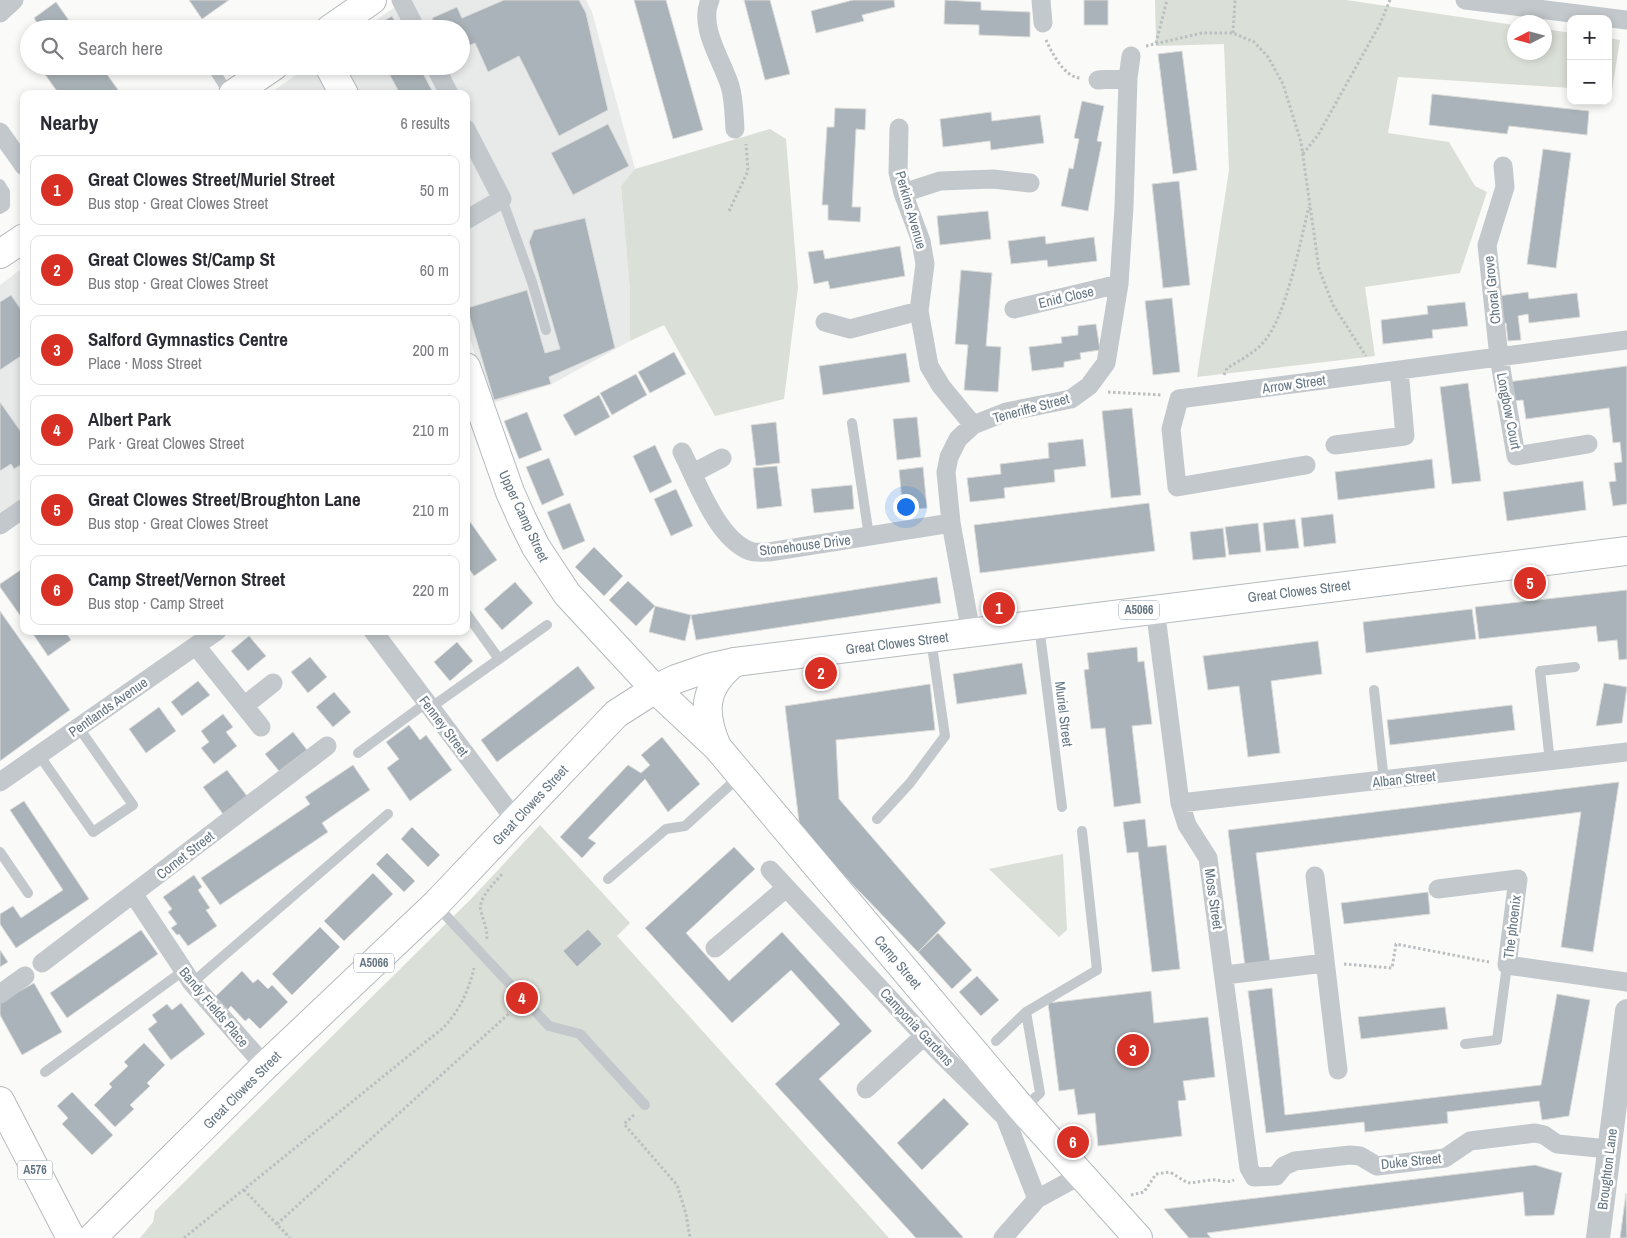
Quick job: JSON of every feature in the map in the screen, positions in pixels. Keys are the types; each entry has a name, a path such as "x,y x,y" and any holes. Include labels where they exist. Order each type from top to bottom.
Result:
{"main road":[{"path":"343,20 372,0"},
{"path":"239,90 261,75"},
{"path":"334,75 342,90"},
{"path":"0,254 20,241"},
{"name":"Upper Camp Street","path":"470,378 510,492 541,556 567,594 655,689"},
{"name":"Great Clowes Street","path":"92,1238 265,1066 436,904 516,821 599,730 630,704 655,689 697,671 735,662 931,639 1155,608 1627,550"},
{"path":"717,747 710,730 708,700 718,678 735,662"},
{"name":"Camp Street","path":"655,689 717,747 1022,1109 1138,1238"},
{"name":"A576","path":"0,1102 70,1238"}],"street":[{"path":"0,13 14,0"},
{"path":"401,0 411,20"},
{"path":"710,0 706,9 711,38 731,88 735,129"},
{"path":"1040,0 1043,23"},
{"path":"1465,0 1577,7 1627,20"},
{"name":"Teneriffe Street","path":"971,633 951,523 946,472 949,457 958,439 973,425 1006,412 1071,399 1089,386 1106,363 1119,284 1124,207 1128,78 1131,56"},
{"path":"440,75 447,90"},
{"path":"1098,80 1128,78"},
{"name":"Perkins Avenue","path":"899,128 898,172 903,193 921,241 926,264 924,288 919,311 929,366 941,386 973,425"},
{"path":"0,132 20,160"},
{"path":"470,137 502,199 470,218"},
{"name":"Choral Grove","path":"1499,357 1487,245 1505,188 1503,166"},
{"path":"903,193 948,180 993,178 1030,183"},
{"name":"Enid Close","path":"1014,309 1119,284"},
{"path":"825,322 837,327 850,329 919,311"},
{"name":"Arrow Street","path":"1179,399 1627,340"},
{"name":"Longbow Court","path":"1499,357 1516,456 1588,444"},
{"path":"1335,445 1406,436 1399,370"},
{"path":"1179,399 1171,430 1177,487 1306,465"},
{"name":"Stonehouse Drive","path":"682,452 722,529 736,544 751,551 769,552 951,523"},
{"path":"693,474 722,458"},
{"path":"0,525 20,511"},
{"name":"Moss Street","path":"1155,608 1180,803 1187,825 1208,858 1250,1170"},
{"name":"Pentlands Avenue","path":"0,782 211,635"},
{"name":"Fenney Street","path":"376,635 516,821"},
{"path":"196,646 261,728"},
{"path":"244,706 273,683"},
{"name":"Cornet Street","path":"42,963 328,746"},
{"name":"Alban Street","path":"1180,803 1627,752"},
{"name":"Camponia Gardens","path":"770,870 924,1036 1005,1117 1037,1200"},
{"path":"1314,876 1338,1070"},
{"name":"The phoenix","path":"1438,889 1518,879 1506,965 1627,982"},
{"path":"715,948 786,888"},
{"name":"Bandy Fields Place","path":"134,895 187,977 265,1066"},
{"path":"1225,975 1325,963"},
{"path":"0,994 25,976"},
{"name":"Broughton Lane","path":"1598,1238 1627,1010"},
{"path":"866,1090 924,1036"},
{"name":"Duke Street","path":"1250,1170 1254,1177 1267,1178 1276,1176 1284,1166 1295,1161 1350,1155 1360,1156 1377,1166 1445,1158 1470,1142 1535,1134 1544,1135 1557,1144 1609,1149"},
{"path":"1003,1238 1037,1200 1081,1175"}],"lane":[{"path":"217,75 226,90"},
{"path":"0,184 5,192 5,206 0,209"},
{"path":"502,199 546,330"},
{"path":"852,423 869,536"},
{"path":"470,619 499,659"},
{"name":"Muriel Street","path":"1039,624 1062,807"},
{"path":"358,752 547,625"},
{"path":"877,819 910,783 945,736 931,639"},
{"path":"1550,762 1540,671 1575,668"},
{"path":"1374,690 1384,781"},
{"path":"39,755 93,832 133,804 79,728"},
{"path":"608,879 666,829 685,826 740,775"},
{"path":"45,1072 187,977 388,814"},
{"path":"996,1041 1026,1012 1097,970 1082,831"},
{"path":"0,852 28,893"},
{"path":"436,904 549,1026 580,1034 645,1105"},
{"path":"1465,1044 1496,1040 1506,965"},
{"path":"1022,1109 1040,1093 1026,1012"}],"path":[{"path":"1156,43 1167,0"},
{"path":"1233,34 1235,0"},
{"path":"1303,154 1318,135 1380,24 1390,0"},
{"path":"1043,23 1044,36 1053,56 1062,66 1075,78 1098,80"},
{"path":"1131,56 1146,46 1202,32 1233,34 1254,42 1268,57 1283,84 1299,133 1319,269 1333,305 1351,336 1378,373"},
{"path":"729,211 748,171 744,129 735,129"},
{"path":"1217,394 1227,368 1247,357 1263,343 1276,320 1294,269 1310,206"},
{"path":"1089,386 1103,391 1155,393 1179,399"},
{"path":"184,1238 443,1028 454,1017 467,994 475,966 485,957 487,933 481,904 485,895 502,874"},
{"path":"1325,963 1392,968 1396,944 1506,965"},
{"path":"277,1224 525,999"},
{"path":"645,1105 624,1124 677,1185 686,1214 690,1238"},
{"path":"1114,1211 1130,1195 1144,1192 1156,1174 1170,1172 1185,1182 1193,1184 1210,1180 1226,1183 1250,1170"},
{"path":"244,1190 290,1238"}],"shaded area":[{"path":"405,0 586,0 592,12 635,169 621,186 630,290 630,341 552,384 490,404 470,338 470,90 275,90 296,75 470,75 470,20 376,20"},
{"path":"1155,0 1346,0 1507,24 1507,60 1552,60 1552,30 1567,32 1567,88 1398,77 1388,133 1449,142 1475,186 1487,192 1460,273 1365,287 1375,356 1197,377 1229,170 1224,44 1156,46"},
{"path":"1612,39 1620,40 1612,90"},
{"path":"770,129 786,139 798,287 784,399 715,416 664,325 630,341 630,290 621,186 635,169"},
{"path":"20,270 20,504 0,517 0,285"},
{"path":"540,825 630,923 617,936 889,1238 140,1238 153,1222 155,1211 471,899"},
{"path":"1063,854 1067,930 1059,937 989,869"}],"building":[{"path":"189,0 229,0 202,19"},
{"path":"504,0 579,0 586,13 608,110 559,136 519,56 488,72 475,43 470,45 470,20 433,20 432,18 457,7 462,18"},
{"path":"634,0 666,0 703,130 673,139"},
{"path":"744,0 770,0 790,74 765,80"},
{"path":"853,0 894,0 895,7 862,15 864,21 816,33 811,11"},
{"path":"945,0 981,2 981,10 1030,12 1030,37 979,35 979,25 944,24"},
{"path":"1084,0 1108,0 1108,25 1084,25"},
{"path":"56,2 69,20 35,20 34,18"},
{"path":"392,16 394,20 385,20"},
{"path":"1182,51 1197,170 1173,174 1158,54"},
{"path":"45,75 107,75 118,90 56,90"},
{"path":"390,75 424,75 432,90 398,90"},
{"path":"1432,94 1589,111 1587,135 1509,126 1507,134 1429,125"},
{"path":"1082,101 1104,106 1097,141 1102,142 1088,211 1061,206 1069,168 1073,169 1079,139 1074,138"},
{"path":"835,108 866,109 865,130 856,129 852,207 861,207 860,222 828,220 828,205 822,205 827,127 834,127"},
{"path":"991,112 992,121 1040,115 1044,143 991,150 990,141 943,147 940,119"},
{"path":"608,124 629,166 573,195 551,153"},
{"path":"1543,149 1571,153 1556,268 1527,264"},
{"path":"1179,181 1190,285 1163,288 1152,184"},
{"path":"988,211 991,239 940,245 937,216"},
{"path":"585,218 615,348 549,377 551,384 494,400 470,318 470,307 527,290 545,353 560,349 529,242 534,230"},
{"path":"1045,236 1046,244 1094,237 1097,261 1048,267 1047,260 1011,264 1008,241"},
{"path":"900,246 905,276 830,289 828,281 814,284 808,252 823,250 825,259"},
{"path":"961,270 992,273 986,346 1001,347 998,392 964,390 968,345 955,344"},
{"path":"1528,292 1529,299 1577,293 1580,317 1529,323 1528,314 1518,316 1521,340 1508,341 1506,323 1501,324 1498,296"},
{"path":"11,295 20,308 20,357 0,370 0,302"},
{"path":"1172,298 1180,372 1153,375 1145,301"},
{"path":"1465,302 1468,326 1432,330 1433,338 1383,344 1381,320 1428,314 1427,306"},
{"path":"1096,324 1100,350 1080,353 1081,359 1064,362 1064,367 1032,371 1029,347 1062,343 1061,337 1078,335 1078,326"},
{"path":"674,352 686,374 650,393 638,372"},
{"path":"906,353 910,382 823,395 819,366"},
{"path":"1627,366 1627,504 1613,506 1609,482 1616,481 1614,463 1622,462 1620,442 1613,443 1609,408 1526,419 1523,400 1511,401 1508,382"},
{"path":"636,374 647,395 612,415 600,393"},
{"path":"1468,383 1481,481 1452,484 1440,387"},
{"path":"599,395 610,417 575,436 563,415"},
{"path":"0,402 20,430 20,465 14,469 11,464 0,471"},
{"path":"1132,408 1141,495 1111,498 1102,411"},
{"path":"527,412 542,450 519,459 504,421"},
{"path":"917,417 921,457 897,460 893,419"},
{"path":"776,422 780,463 756,466 751,425"},
{"path":"1083,439 1086,466 1054,470 1055,482 1004,488 1005,498 970,502 967,478 1001,474 1000,464 1049,458 1048,443"},
{"path":"655,445 672,482 650,493 633,456"},
{"path":"549,458 564,495 542,505 526,467"},
{"path":"1432,459 1435,488 1338,500 1335,472"},
{"path":"777,466 782,506 757,509 753,468"},
{"path":"923,467 927,508 903,510 899,470"},
{"path":"1583,481 1586,510 1507,521 1503,492"},
{"path":"852,485 854,509 814,513 811,489"},
{"path":"676,489 693,526 671,536 654,499"},
{"path":"570,503 585,541 563,550 547,512"},
{"path":"1149,503 1155,551 980,573 974,525"},
{"path":"1333,514 1336,543 1304,547 1301,518"},
{"path":"1295,519 1299,548 1266,551 1263,523"},
{"path":"470,522 497,560 474,576 470,570"},
{"path":"1258,523 1261,552 1229,555 1225,527"},
{"path":"1223,528 1226,557 1193,560 1190,532"},
{"path":"594,547 623,576 604,596 575,567"},
{"path":"20,570 20,615 0,587 0,584"},
{"path":"937,577 941,603 696,640 691,615"},
{"path":"628,581 655,606 636,626 609,600"},
{"path":"515,582 533,603 502,630 484,609"},
{"path":"1627,590 1627,659 1619,660 1617,640 1598,642 1596,626 1479,639 1475,607"},
{"path":"655,606 691,615 685,641 649,632"},
{"path":"1472,609 1476,639 1366,653 1363,622"},
{"path":"0,611 70,710 0,761"},
{"path":"34,635 68,635 71,640 48,656"},
{"path":"249,636 266,656 248,671 231,651"},
{"path":"1318,641 1322,674 1271,681 1280,753 1248,757 1239,686 1208,690 1203,656"},
{"path":"457,642 473,661 450,681 434,662"},
{"path":"1137,647 1138,662 1144,661 1152,724 1132,726 1141,803 1114,807 1105,728 1091,729 1084,670 1089,669 1087,653"},
{"path":"310,657 327,677 308,693 291,672"},
{"path":"1022,663 1027,694 957,704 953,674"},
{"path":"578,666 595,688 497,762 481,740"},
{"path":"198,681 210,695 182,716 171,702"},
{"path":"1604,683 1627,687 1622,723 1596,726"},
{"path":"930,684 935,730 836,740 839,799 946,923 918,952 800,830 785,706"},
{"path":"334,692 351,712 333,727 316,707"},
{"path":"1512,705 1515,730 1390,745 1387,720"},
{"path":"159,707 176,731 146,753 129,729"},
{"path":"223,714 233,727 226,732 237,746 214,764 201,748 209,742 201,731"},
{"path":"409,725 420,740 426,735 452,770 410,801 387,768 399,759 386,742"},
{"path":"293,732 307,750 279,771 265,754"},
{"path":"662,737 700,784 668,812 645,779 588,838 596,843 582,858 560,837 628,765 641,773 650,765 641,755"},
{"path":"353,765 370,790 322,823 328,832 220,905 201,878 310,804 305,797"},
{"path":"227,770 247,796 223,814 203,787"},
{"path":"1619,782 1593,952 1561,947 1581,812 1256,853 1270,962 1245,966 1228,830"},
{"path":"24,801 89,899 16,948 0,924 0,914 13,906 21,918 63,890 10,810"},
{"path":"1145,819 1148,847 1166,845 1180,969 1152,972 1138,852 1127,853 1123,822"},
{"path":"412,827 440,855 428,867 401,839"},
{"path":"734,847 755,869 686,933 729,981 782,932 872,1031 819,1079 962,1238 916,1238 775,1084 840,1024 791,970 732,1023 645,928"},
{"path":"387,853 415,881 404,892 376,864"},
{"path":"373,873 393,894 344,941 324,921"},
{"path":"194,875 202,887 198,890 210,908 206,910 217,926 188,946 179,934 177,935 171,928 177,924 168,912 172,909 163,897"},
{"path":"1428,892 1430,914 1344,924 1341,903"},
{"path":"320,927 340,947 292,995 272,974"},
{"path":"588,929 602,944 577,967 563,951"},
{"path":"141,930 158,954 67,1018 50,993"},
{"path":"938,933 972,970 952,989 918,952"},
{"path":"0,950 8,962 0,967"},
{"path":"242,971 253,983 258,979 268,989 272,985 288,1002 260,1029 249,1018 245,1021 231,1006 227,1010 215,997"},
{"path":"977,976 999,1000 981,1016 959,992"},
{"path":"34,983 62,1032 22,1055 0,1015 0,1002"},
{"path":"1272,988 1285,1115 1541,1085 1557,994 1590,1000 1569,1116 1542,1120 1539,1101 1447,1112 1448,1123 1365,1132 1364,1122 1266,1133 1248,991"},
{"path":"1151,991 1154,1023 1208,1017 1215,1077 1183,1081 1186,1100 1178,1101 1182,1136 1098,1146 1095,1113 1078,1115 1074,1089 1059,1091 1048,1003"},
{"path":"181,1003 205,1034 171,1060 148,1029 157,1022 152,1015 167,1004 172,1010"},
{"path":"1445,1007 1448,1029 1361,1039 1358,1017"},
{"path":"144,1043 165,1065 147,1083 150,1086 130,1105 134,1109 115,1127 94,1105 112,1087 109,1084 128,1066 124,1062"},
{"path":"72,1092 113,1135 92,1155 62,1124 68,1118 57,1106"},
{"path":"944,1098 969,1124 922,1170 897,1143"},
{"path":"1535,1165 1562,1173 1554,1215 1525,1216 1523,1192 1207,1233 1211,1238 1189,1238 1164,1209"},
{"path":"1626,1193 1627,1238 1620,1238"}],"place":[{"name":"Great Clowes Street/Broughton Lane","path":"1530,583"},
{"name":"Great Clowes Street/Muriel Street","path":"999,608"},
{"name":"Great Clowes St/Camp St","path":"821,673"},
{"name":"Albert Park","path":"522,998"},
{"name":"Salford Gymnastics Centre","path":"1133,1050"},
{"name":"Camp Street/Vernon Street","path":"1073,1142"}]}
